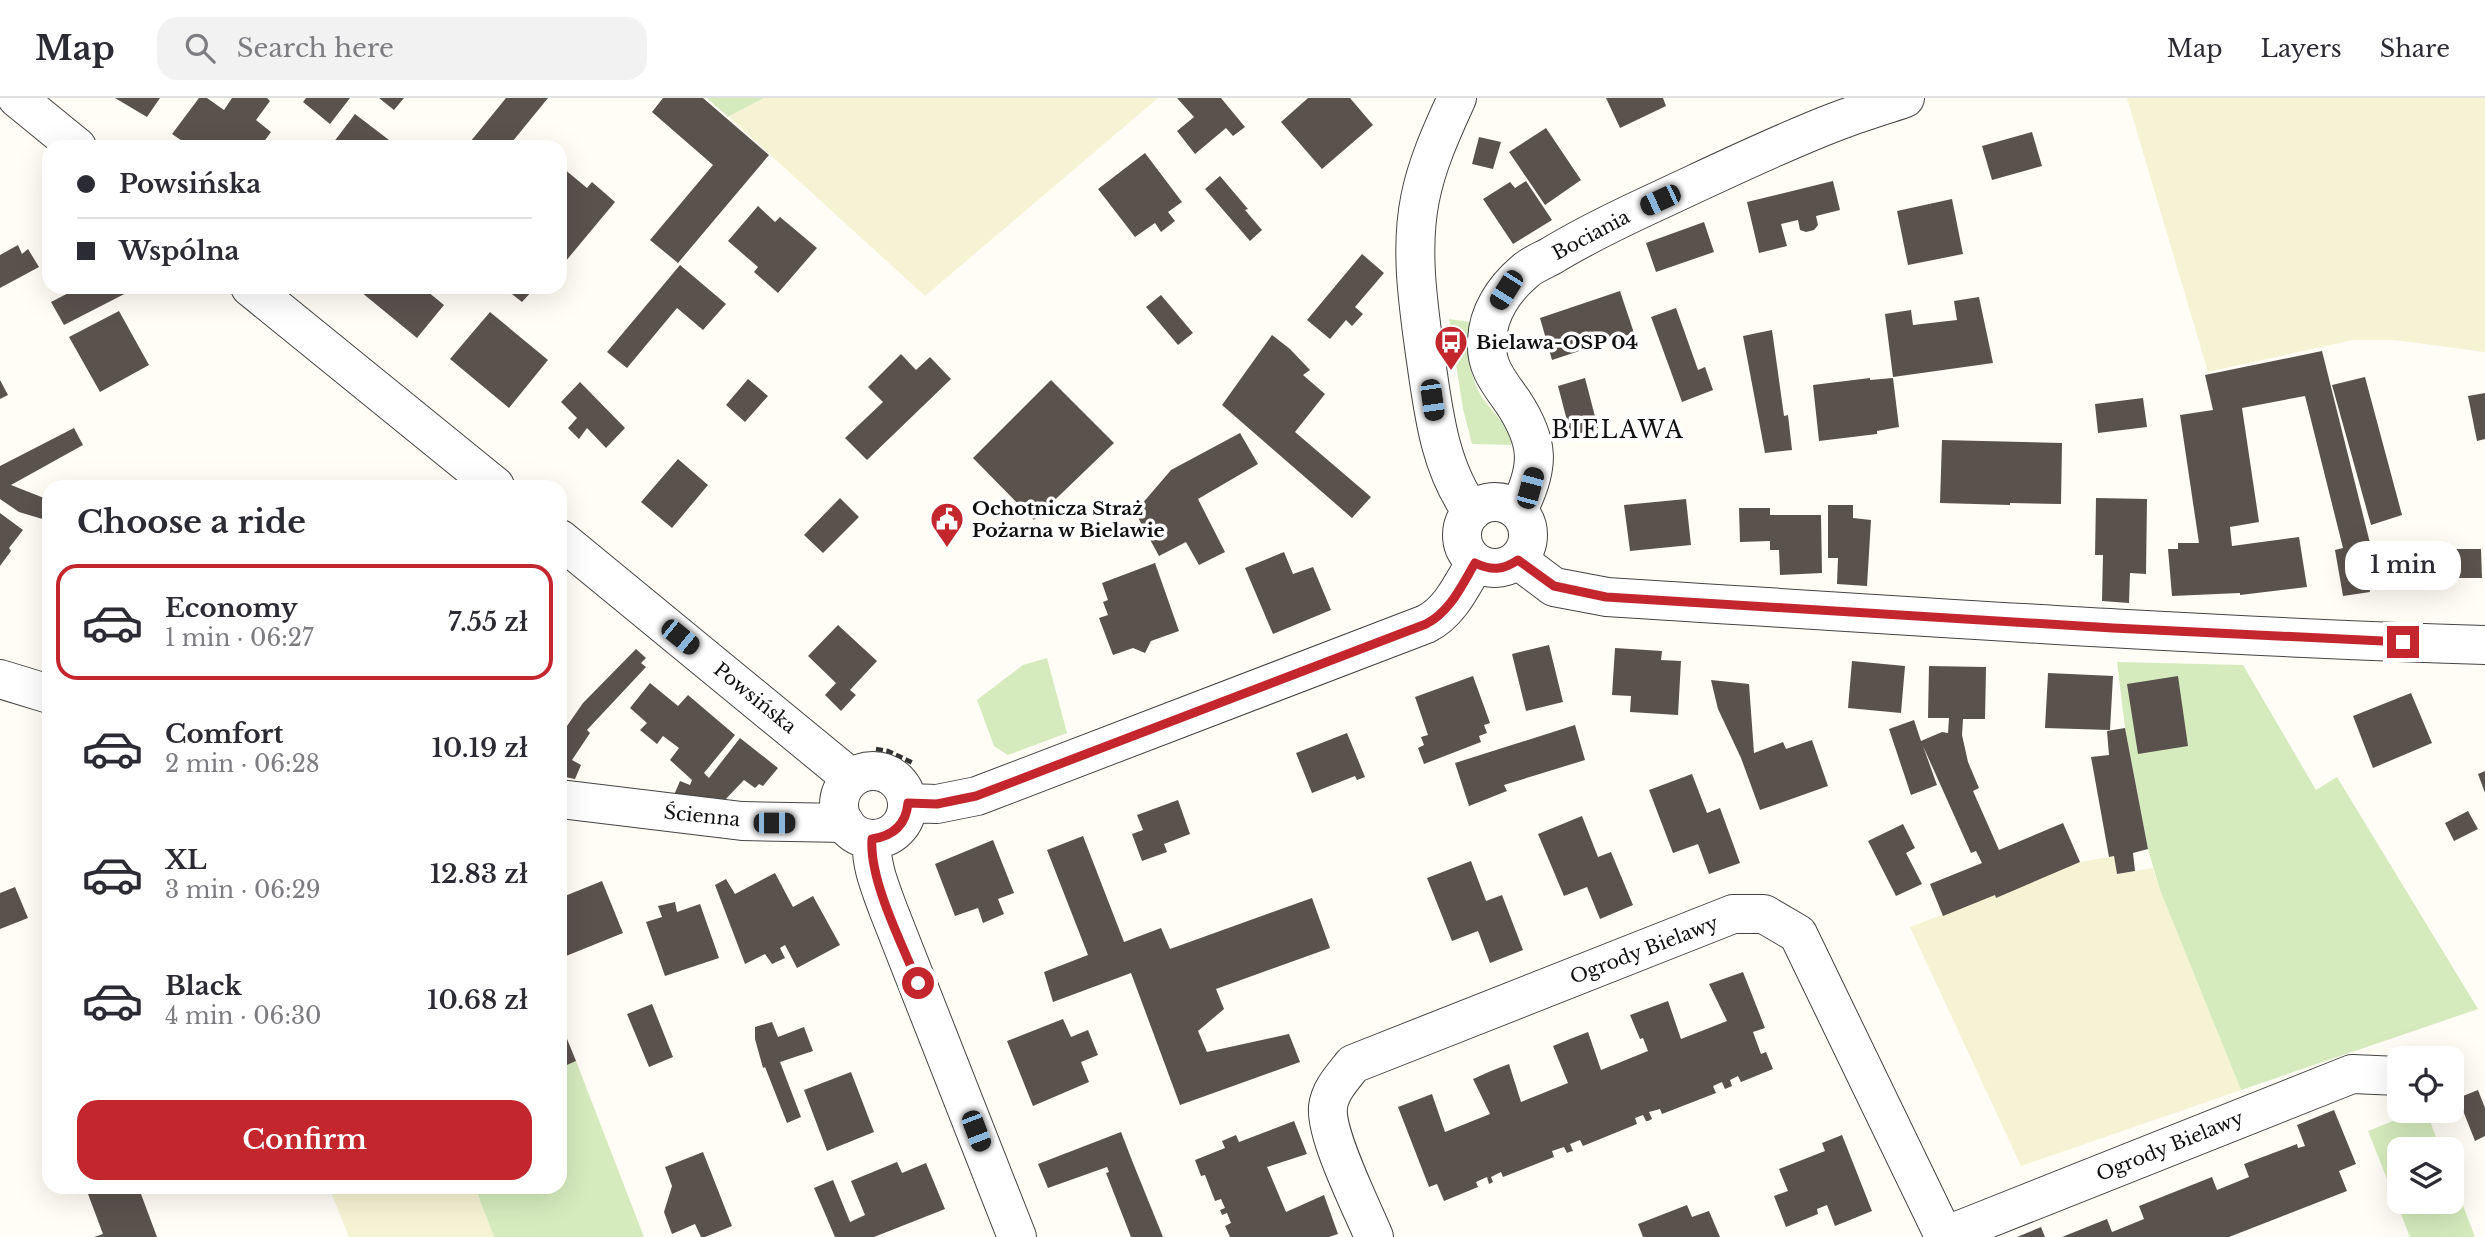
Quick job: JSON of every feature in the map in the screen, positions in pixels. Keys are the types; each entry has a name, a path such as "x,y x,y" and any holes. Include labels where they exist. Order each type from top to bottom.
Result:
{"street":[{"path":"17,98 68,140"},
{"path":"1457,98 1429,162 1420,201 1415,248 1420,313 1435,424 1448,463 1472,512"},
{"name":"Bociania","path":"1518,510 1530,488 1534,473 1533,444 1530,429 1497,383 1488,355 1487,340 1490,319 1506,290 1526,270 1590,232 1835,122 1905,98"},
{"path":"259,294 488,480"},
{"path":"1495,502 1518,510 1528,530 1528,540 1518,560 1497,569 1475,563 1467,554 1462,532 1465,521 1472,512 1482,504 1495,502"},
{"name":"Powsińska","path":"567,545 851,778"},
{"path":"1518,560 1554,586 1606,597 2349,641 2485,645"},
{"path":"908,803 937,804 976,796 1426,624 1437,618 1451,603 1475,563"},
{"path":"0,678 42,692"},
{"path":"858,831 883,838 899,828 904,820 908,803 902,785 886,773 866,771 851,778 842,791 840,813 858,831 871,853 888,909 1017,1237"},
{"name":"Ścienna","path":"567,800 742,821 858,831"},
{"name":"Ogrody Bielawy","path":"1374,1237 1330,1130 1328,1107 1334,1089 1353,1064 1733,914 1764,914 1798,934 1943,1237 2351,1074 2387,1076"}],"shaded area":[{"path":"764,98 1158,98 925,296 729,117"},
{"path":"2127,98 2485,98 2485,352 2394,340 2353,340 2208,372"},
{"path":"2114,856 2117,874 2153,868 2241,1090 2021,1166 1910,927 2080,862"},
{"path":"332,1194 478,1194 494,1237 349,1237"}],"green space":[{"path":"707,98 764,98 728,117"},
{"path":"1449,319 1470,322 1469,354 1475,384 1505,427 1512,445 1472,444 1463,409"},
{"path":"1047,658 1067,733 1008,755 994,746 977,700 1023,665"},
{"path":"2117,662 2243,665 2316,790 2337,777 2478,1009 2241,1090 2160,890 2148,849 2125,728"},
{"path":"576,1061 644,1237 494,1237 478,1194 567,1194 567,1065"},
{"path":"2388,1123 2431,1123 2436,1137 2387,1137 2387,1179 2368,1131"},
{"path":"2464,1208 2475,1237 2410,1237 2401,1214 2464,1214"}],"building":[{"path":"115,98 160,98 147,117"},
{"path":"199,98 207,98 224,110 232,98 267,98 270,101 256,120 271,132 265,140 181,140 172,134"},
{"path":"306,98 350,98 330,124 303,102"},
{"path":"379,98 404,98 394,110"},
{"path":"506,98 548,98 514,140 472,140"},
{"path":"663,98 703,98 769,155 678,263 650,240 713,165 652,112"},
{"path":"1177,98 1221,98 1245,127 1233,136 1226,128 1195,154 1177,131 1194,117"},
{"path":"1308,98 1350,98 1373,125 1322,169 1281,122"},
{"path":"1606,98 1663,98 1666,106 1620,128"},
{"path":"355,114 389,140 335,140"},
{"path":"1546,128 1581,180 1545,205 1509,152"},
{"path":"2032,132 2042,166 1992,180 1982,146"},
{"path":"1479,137 1501,142 1493,169 1472,164"},
{"path":"1145,153 1182,202 1168,212 1175,221 1161,232 1155,223 1135,237 1098,189"},
{"path":"567,171 587,188 592,182 615,202 567,260"},
{"path":"1220,176 1262,230 1250,241 1205,189"},
{"path":"1526,181 1552,220 1513,244 1483,199 1510,182 1515,188"},
{"path":"1833,181 1840,210 1816,216 1818,225 1814,230 1806,232 1800,230 1798,220 1781,224 1787,246 1759,253 1747,202"},
{"path":"1952,199 1963,254 1908,265 1897,211"},
{"path":"758,206 775,222 780,217 817,248 778,293 754,272 758,267 728,241"},
{"path":"1704,222 1714,252 1656,272 1646,243"},
{"path":"18,245 22,254 28,249 39,267 0,288 0,255"},
{"path":"1362,254 1384,273 1355,307 1363,314 1352,326 1346,320 1330,339 1307,320"},
{"path":"680,265 726,304 703,330 677,308 627,368 607,352"},
{"path":"1620,291 1634,333 1552,360 1540,318"},
{"path":"66,294 124,294 64,325 51,302"},
{"path":"363,294 431,294 444,305 417,338"},
{"path":"512,294 529,294 522,302"},
{"path":"1161,295 1193,333 1178,345 1146,307"},
{"path":"1979,297 1993,363 1893,377 1885,314 1911,310 1913,325 1957,320 1954,301"},
{"path":"1676,308 1698,370 1705,367 1713,390 1682,402 1651,317"},
{"path":"119,311 149,365 100,392 69,337"},
{"path":"490,312 548,360 509,408 450,359"},
{"path":"1772,330 1784,416 1788,415 1792,450 1765,453 1743,336"},
{"path":"1272,335 1310,370 1303,375 1325,394 1295,432 1371,497 1352,518 1222,405"},
{"path":"2322,351 2370,543 2361,545 2370,592 2343,596 2335,550 2343,548 2305,396 2242,408 2259,522 2230,527 2232,546 2299,537 2307,587 2240,595 2172,596 2168,549 2178,549 2178,543 2199,543 2180,415 2213,410 2205,375"},
{"path":"901,354 916,370 930,357 951,379 867,460 845,438 883,402 868,387"},
{"path":"2365,377 2402,515 2371,525 2332,385"},
{"path":"1585,378 1598,428 1571,436 1558,386"},
{"path":"1893,378 1899,427 1877,431 1877,434 1819,441 1813,385"},
{"path":"748,379 768,396 745,422 726,405"},
{"path":"0,380 8,395 0,399"},
{"path":"1051,380 1114,443 1034,520 973,458"},
{"path":"580,382 625,428 606,448 587,428 579,439 568,428 577,418 561,402"},
{"path":"2485,393 2485,439 2477,441 2468,396"},
{"path":"2143,398 2147,427 2098,433 2095,404"},
{"path":"74,428 83,445 11,485 42,497 42,519 19,512 0,499 0,466"},
{"path":"1240,433 1258,464 1198,499 1225,552 1199,565 1186,542 1159,556 1135,512 1171,470"},
{"path":"1942,440 2062,443 2061,504 1940,503"},
{"path":"678,459 708,485 672,528 641,502"},
{"path":"840,498 859,517 823,553 804,535"},
{"path":"2096,498 2147,499 2146,574 2130,573 2129,603 2102,601 2103,555 2095,555"},
{"path":"1686,499 1691,545 1630,551 1624,505"},
{"path":"1828,505 1853,505 1853,518 1871,520 1867,586 1837,584 1838,558 1828,558"},
{"path":"1739,508 1770,508 1770,515 1821,515 1822,573 1780,575 1779,550 1770,550 1770,541 1740,542"},
{"path":"0,513 23,530 9,548 11,551 0,566"},
{"path":"2415,549 2481,549 2482,578 2416,578"},
{"path":"1284,552 1293,574 1313,567 1331,610 1273,634 1245,568"},
{"path":"1155,563 1179,631 1151,641 1145,653 1133,648 1113,655 1099,618 1108,615 1103,602 1108,600 1102,583"},
{"path":"838,625 877,661 850,690 856,695 841,711 825,695 836,683 808,656"},
{"path":"1549,645 1563,702 1526,711 1512,654"},
{"path":"1615,648 1662,651 1661,660 1681,661 1678,715 1630,712 1631,696 1612,695"},
{"path":"636,649 646,658 641,663 646,667 587,730 590,733 572,760 581,765 575,779 567,777 567,726 583,703"},
{"path":"1852,661 1905,666 1901,713 1848,708"},
{"path":"1929,666 1986,667 1985,719 1963,719 1962,735 1968,762 1979,788 1973,791 1999,850 2063,823 2080,862 1996,898 1995,895 1943,916 1930,884 1982,863 1976,851 1971,853 1923,746 1937,785 1911,795 1889,729 1914,720 1921,741 1942,732 1948,733 1949,718 1928,718"},
{"path":"2048,673 2113,676 2110,730 2045,728"},
{"path":"1473,676 1490,723 1484,725 1487,733 1479,736 1481,742 1424,764 1418,748 1424,745 1421,737 1428,735 1415,697"},
{"path":"2178,676 2188,746 2138,754 2127,684"},
{"path":"1711,680 1749,684 1754,753 1783,742 1786,749 1812,740 1828,786 1760,810 1741,758 1718,709"},
{"path":"650,683 678,706 688,695 735,735 704,773 709,778 740,738 778,768 763,786 759,784 755,788 744,780 721,804 674,795 680,781 690,785 692,780 670,760 679,748 663,736 657,744 640,730 647,723 630,708"},
{"path":"2411,693 2432,743 2373,768 2353,716"},
{"path":"1575,725 1585,760 1504,785 1507,791 1469,806 1455,763"},
{"path":"2125,728 2148,849 2133,853 2135,871 2117,874 2114,856 2109,857 2091,757 2109,755 2107,731"},
{"path":"1347,733 1365,777 1357,780 1355,776 1312,793 1296,753"},
{"path":"2485,771 2485,793 2478,774"},
{"path":"1692,774 1707,813 1720,808 1740,863 1709,874 1698,844 1673,853 1649,790"},
{"path":"1178,800 1190,834 1164,844 1167,852 1142,861 1132,834 1143,830 1137,815"},
{"path":"2468,811 2478,829 2454,841 2445,823"},
{"path":"1582,816 1598,857 1611,852 1633,905 1600,919 1587,887 1564,896 1538,834"},
{"path":"1903,824 1915,848 1906,853 1922,884 1896,896 1868,841"},
{"path":"1083,836 1124,942 1161,928 1170,949 1312,898 1330,948 1216,989 1224,1009 1198,1031 1207,1052 1289,1034 1300,1062 1180,1105 1131,973 1053,1002 1044,972 1088,955 1047,850"},
{"path":"993,840 1014,893 998,899 1004,914 983,923 978,908 955,916 935,864"},
{"path":"1471,861 1486,901 1502,895 1523,950 1490,963 1478,931 1452,941 1427,878"},
{"path":"775,873 793,907 813,896 840,945 797,968 785,945 780,948 785,958 772,964 765,954 745,964 715,885 726,879 735,894"},
{"path":"602,881 623,933 567,956 567,895"},
{"path":"15,887 28,918 0,929 0,893"},
{"path":"675,902 677,912 700,904 719,958 665,976 646,922 662,917 658,906"},
{"path":"1743,972 1765,1028 1753,1032 1761,1054 1766,1052 1773,1069 1741,1082 1738,1076 1730,1080 1732,1086 1725,1089 1722,1082 1713,1086 1716,1093 1662,1114 1660,1109 1649,1112 1652,1119 1648,1121 1643,1115 1635,1118 1637,1124 1583,1146 1580,1140 1570,1144 1573,1151 1567,1153 1564,1147 1552,1151 1554,1157 1503,1177 1501,1172 1491,1177 1493,1182 1489,1184 1487,1177 1476,1182 1478,1187 1444,1201 1437,1184 1429,1187 1398,1107 1432,1094 1445,1132 1490,1114 1473,1079 1491,1071 1509,1064 1521,1102 1568,1083 1553,1046 1570,1039 1588,1032 1601,1070 1648,1051 1630,1015 1668,1001 1681,1039 1727,1021 1709,984"},
{"path":"652,1004 673,1057 649,1067 627,1014"},
{"path":"1063,1019 1071,1037 1088,1030 1098,1055 1081,1062 1089,1082 1033,1106 1007,1041"},
{"path":"772,1022 778,1037 804,1027 813,1051 780,1062 801,1117 787,1123 765,1067 763,1068 755,1039 755,1027"},
{"path":"567,1039 576,1061 567,1065"},
{"path":"851,1072 874,1132 827,1151 804,1090"},
{"path":"2478,1090 2485,1108 2485,1136 2475,1141 2464,1113 2464,1096"},
{"path":"2334,1110 2356,1164 2339,1171 2347,1191 2229,1237 2062,1237 2107,1219 2112,1232 2144,1219 2139,1206 2212,1177 2217,1190 2249,1177 2244,1164 2297,1144 2298,1148 2305,1146 2297,1125"},
{"path":"1294,1121 1307,1154 1267,1167 1286,1212 1324,1195 1338,1234 1329,1237 1230,1237 1225,1226 1231,1223 1227,1213 1222,1215 1220,1210 1225,1208 1221,1199 1215,1201 1205,1175 1201,1176 1195,1160 1225,1148 1222,1141 1236,1135 1239,1142"},
{"path":"1121,1132 1163,1237 1131,1237 1106,1173 1109,1172 1107,1167 1048,1188 1038,1164"},
{"path":"1842,1135 1872,1211 1835,1226 1827,1205 1817,1209 1818,1214 1786,1227 1774,1196 1788,1191 1779,1169 1825,1151 1822,1143"},
{"path":"703,1152 732,1226 705,1237 701,1237 695,1224 672,1234 664,1212 672,1186 665,1167"},
{"path":"897,1162 902,1173 926,1163 945,1209 874,1237 835,1237 814,1188 833,1180 850,1222 865,1215 851,1181"},
{"path":"88,1194 141,1194 157,1237 94,1237 103,1234"},
{"path":"1687,1205 1692,1217 1709,1211 1720,1237 1643,1237 1638,1224"},
{"path":"2041,1227 2045,1237 2017,1237"}],"place":[{"name":"Bielawa-OSP 04","path":"1451,372"},
{"name":"Ochotnicza Straż Pożarna w Bielawie","path":"947,549"}],"district":[{"name":"BIELAWA","path":"1618,430"}],"route":[{"path":"918,983 888,909 871,853 872,839 883,838 899,828 908,803 937,804 976,796 1426,624 1437,618 1451,603 1475,563 1497,569 1518,560 1554,586 1606,597 2113,628 2403,642"}]}
